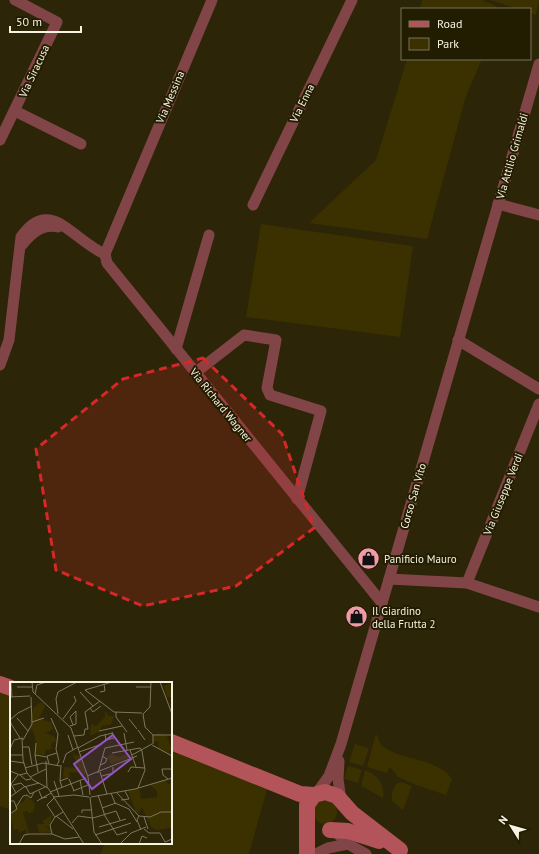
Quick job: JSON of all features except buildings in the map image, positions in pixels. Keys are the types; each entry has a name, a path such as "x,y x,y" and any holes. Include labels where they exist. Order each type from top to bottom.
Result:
{"main road":[{"path":"0,684 10,688"},
{"path":"172,742 300,794 315,795 328,792 337,796 370,828 404,852"},
{"path":"259,778 296,804 312,826 329,831 367,836 404,852"},
{"path":"307,854 307,805 315,795"},
{"path":"315,854 329,831 339,825 343,820 344,813 342,802"}],"street":[{"name":"Via Siracusa","path":"0,140 57,22 15,0"},
{"name":"Via Messina","path":"105,254 210,0"},
{"name":"Via Enna","path":"253,205 352,0"},
{"name":"Via Attilio Grimaldi","path":"485,248 539,64"},
{"path":"15,111 81,144"},
{"path":"498,204 539,215"},
{"path":"0,365 9,340 18,250 21,237 31,223 40,219 58,222 90,247 105,254"},
{"path":"176,349 209,235"},
{"name":"Corso San Vito","path":"341,744 485,248"},
{"name":"Via Richard Wagner","path":"105,254 108,263 176,349 382,603"},
{"path":"195,372 244,335 276,340 266,388 270,395 321,411 297,499"},
{"path":"458,340 539,389"},
{"name":"Via Giuseppe Verdi","path":"466,583 539,404"},
{"path":"388,579 466,583 539,607"},
{"path":"315,795 330,776 341,744"},
{"path":"341,744 338,779 342,802"},
{"path":"329,831 366,854"},
{"path":"315,854 328,848 348,844"}],"highlighted area":[{"path":"203,358 282,434 314,528 236,586 143,606 56,570 36,449 123,379"}],"green space":[{"path":"422,0 482,0 496,6 496,8 420,8"},
{"path":"489,0 539,0 536,15 531,13 531,8 515,8"},
{"path":"407,60 482,60 466,96 427,239 309,223 376,160"},
{"path":"261,224 413,246 400,337 246,317"},
{"path":"0,692 10,695 10,810 0,806"},
{"path":"376,733 381,744 387,749 426,762 445,772 452,779 446,795 398,777 390,767 387,773 367,767"},
{"path":"355,744 369,748 363,766 349,762"},
{"path":"172,751 267,789 249,854 100,854 105,844 172,844"},
{"path":"348,766 362,770 358,783 344,779"},
{"path":"365,770 377,777 382,784 383,798 361,786"},
{"path":"402,782 412,786 403,810 392,801 392,792 396,784"},
{"path":"325,800 334,803 337,812 334,821 325,824 316,821 313,812 316,803"}],"place":[{"name":"Panificio Mauro","path":"368,559"},
{"name":"Il Giardino della Frutta 2","path":"357,617"}]}
